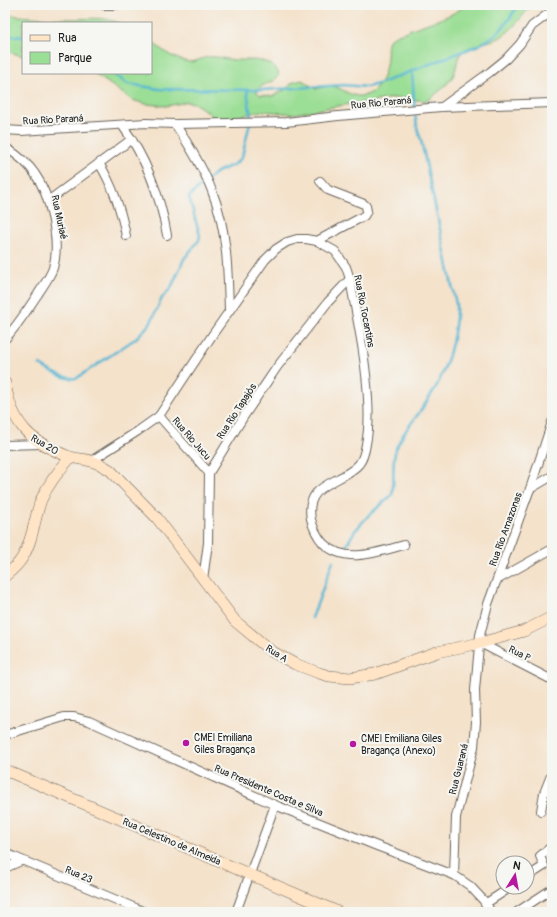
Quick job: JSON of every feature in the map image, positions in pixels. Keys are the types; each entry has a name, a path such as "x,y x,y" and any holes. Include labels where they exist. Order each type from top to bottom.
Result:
{"street":[{"path":"103,5 116,5"},
{"path":"441,107 500,64 513,52 532,26 552,11"},
{"name":"Rua Rio Paraná","path":"5,130 146,123 175,124 286,122 441,107 552,103"},
{"path":"175,124 201,166 212,191 223,232 228,273 229,311"},
{"path":"122,125 132,139 155,185 167,235"},
{"path":"48,201 132,139"},
{"name":"Rua Muriaé","path":"5,148 23,161 34,173 48,201 54,231 55,245 53,267 49,277 16,328 5,339"},
{"path":"99,163 107,176 116,198 124,220 126,236"},
{"path":"317,241 364,216 367,211 364,204 328,190 320,180"},
{"name":"Rua Rio Tocantins","path":"91,461 159,416 229,311 265,260 276,249 287,242 297,239 317,241 335,251 346,267 350,279 366,370 369,419 363,456 358,465 316,493 312,500 312,524 322,542 333,550 342,553 351,555 368,554 404,545"},
{"name":"Rua Rio Tapajós","path":"209,473 244,416 277,367 323,308 350,279"},
{"name":"Rua 20","path":"5,383 8,398 15,416 29,435 42,444 71,457"},
{"name":"Rua Rio Jucu","path":"159,416 209,473"},
{"name":"Rua Rio Amazonas","path":"480,643 483,621 552,422"},
{"path":"5,445 42,444"},
{"path":"5,576 22,559 41,500 50,483 71,457"},
{"name":"Rua A","path":"71,457 101,464 110,470 157,518 235,621 271,651 306,669 329,676 350,678 375,674 437,652 480,643 524,631 552,618"},
{"path":"203,579 208,543 209,473"},
{"path":"530,489 552,476"},
{"path":"497,580 552,549"},
{"name":"Rua P","path":"480,643 552,680"},
{"name":"Rua Guaraná","path":"454,875 456,817 474,748 476,722 475,690 480,643"},
{"name":"Rua Presidente Costa e Silva","path":"5,734 64,718 80,718 275,805 454,875 470,886 491,912"},
{"name":"Rua Celestino de Almeida","path":"5,770 338,912"},
{"path":"541,811 544,792 552,773"},
{"path":"236,912 275,805"},
{"path":"535,872 544,866 540,856 552,846"},
{"name":"Rua 23","path":"5,853 145,912"},
{"path":"5,868 21,861"},
{"path":"517,912 552,889"},
{"path":"485,904 499,895"}],"green space":[{"path":"465,5 531,5 504,35 464,51 459,57 455,73 451,80 427,101 392,98 294,114 262,111 235,118 224,119 212,117 208,112 194,103 187,102 166,106 146,104 132,100 95,74 152,74 152,42 171,55 188,62 218,57 233,60 252,60 271,64 279,74 275,80 262,86 256,91 260,95 273,96 286,89 293,82 302,80 316,89 331,86 356,96 361,96 371,93 382,79 390,39 398,34 446,17"},
{"path":"5,14 40,18 91,18 116,22 22,22 22,56 5,51"}],"waterway":[{"path":"113,74 128,84 159,89 262,90 344,85 367,87 479,45 492,37 502,28 518,5"},
{"path":"5,35 22,37"},
{"path":"345,548 354,532 368,516 392,495 396,449 403,435 438,383 447,362 454,333 456,304 417,127 412,71"},
{"path":"40,365 68,378 77,378 135,339 151,322 162,298 171,288 184,259 199,240 200,236 189,197 215,173 235,164 242,157 251,118 247,90"},
{"path":"312,618 333,561"}],"place":[{"name":"CMEI Emiliana Giles Bragança","path":"186,743"},
{"name":"CMEI Emiliana Giles Bragança (Anexo)","path":"353,744"}]}
